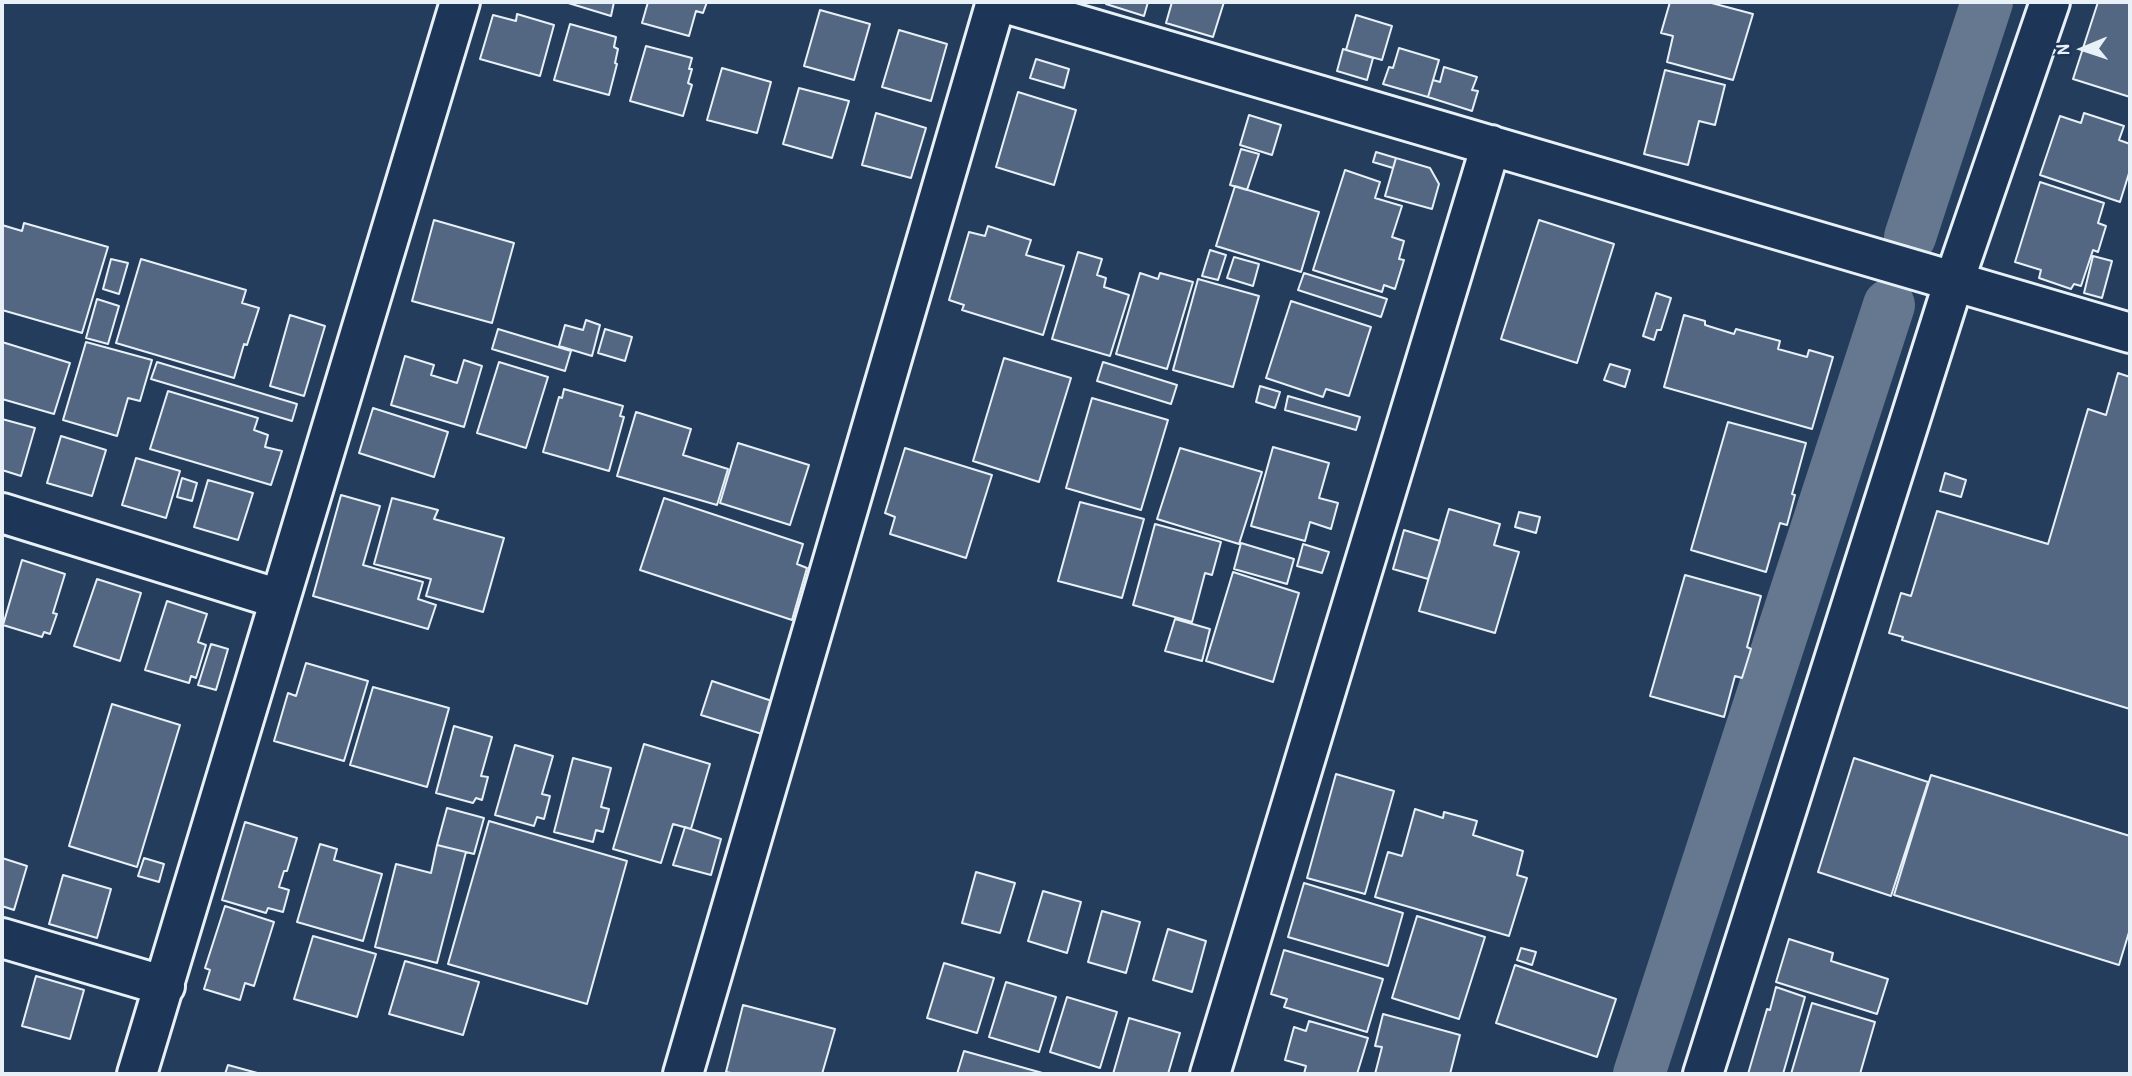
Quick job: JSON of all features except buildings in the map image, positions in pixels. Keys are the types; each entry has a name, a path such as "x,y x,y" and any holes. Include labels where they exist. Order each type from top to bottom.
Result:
{"street":[{"path":"137,1074 460,2"},
{"path":"683,1074 999,2 2130,333"},
{"path":"1703,1074 1954,281 2050,2"},
{"path":"1210,1074 1491,145"},
{"path":"2,513 279,599"},
{"path":"2,938 165,985"}],"waterway":[{"path":"1910,237 1987,2"},
{"path":"1639,1074 1889,305"}]}
